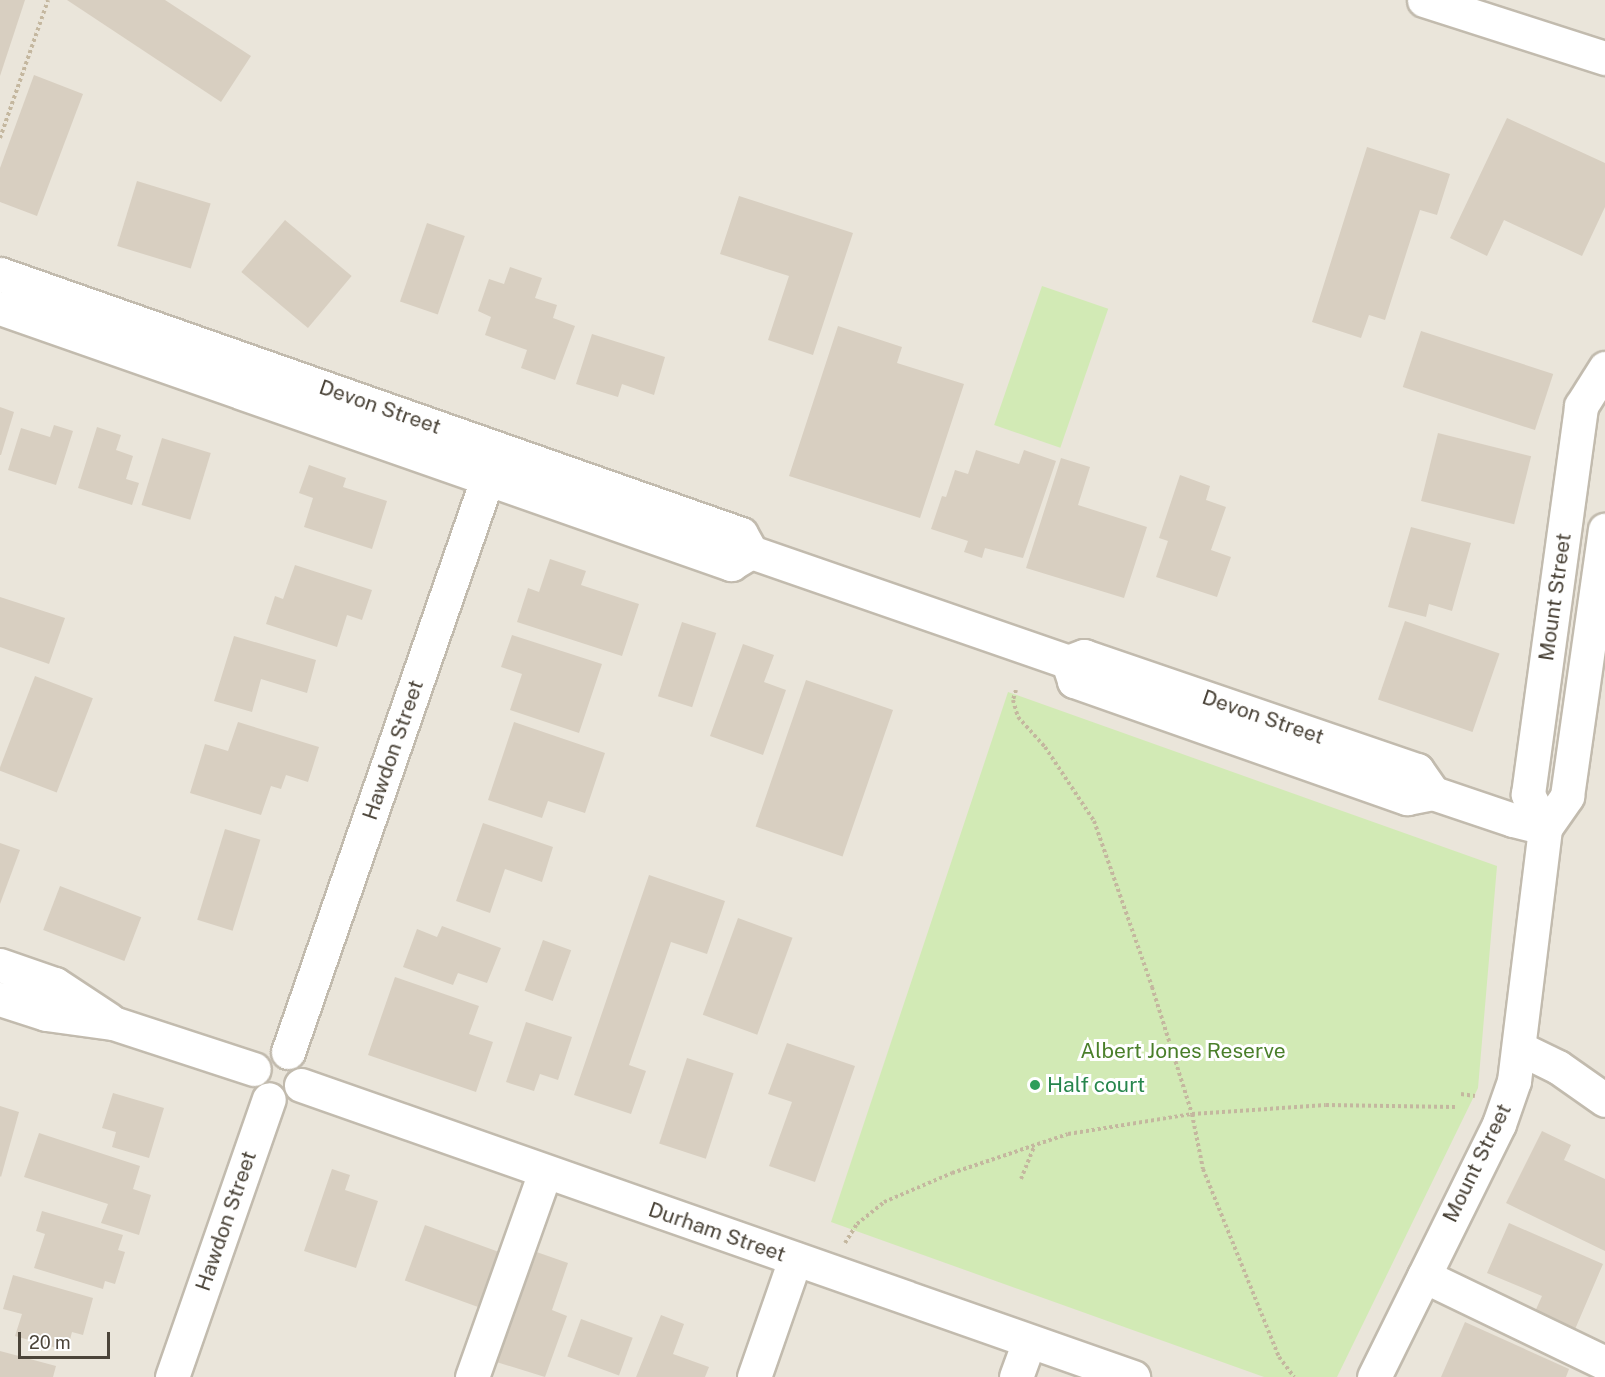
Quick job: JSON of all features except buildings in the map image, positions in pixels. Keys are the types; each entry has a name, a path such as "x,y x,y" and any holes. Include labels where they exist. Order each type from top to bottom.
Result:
{"street":[{"path":"1424,0 1605,58"},
{"name":"Devon Street","path":"0,274 493,463"},
{"name":"Devon Street","path":"0,308 493,463 741,534 751,552 1075,666 1417,770 1433,793 1513,820 1545,828"},
{"name":"Mount Street","path":"1545,828 1528,794 1529,783 1581,406 1605,368"},
{"name":"Hawdon Street","path":"288,1052 493,463"},
{"name":"Mount Street","path":"1374,1377 1499,1124 1514,1081 1545,828 1567,796 1605,530"},
{"path":"0,965 55,984 113,1023"},
{"path":"0,999 46,1014 113,1023 254,1069"},
{"path":"1519,1048 1558,1067 1605,1100"},
{"path":"288,1052 300,1063 303,1070 301,1085 297,1092 284,1100 269,1099 257,1090 253,1076 254,1069 256,1062 267,1053 288,1052"},
{"name":"Durham Street","path":"301,1085 1134,1377"},
{"name":"Hawdon Street","path":"172,1377 269,1099"},
{"path":"472,1377 545,1172"},
{"path":"754,1377 795,1259"},
{"path":"1424,1276 1605,1363"},
{"path":"1016,1377 1029,1341"}],"path":[{"path":"0,138 48,0"},
{"path":"1016,690 1013,700 1018,717 1045,747 1094,821 1152,987 1191,1114 1203,1169 1279,1357 1294,1377"},
{"path":"834,1272 847,1236 857,1224 884,1202 952,1173 1068,1134 1191,1114 1326,1105 1455,1107"},
{"path":"1021,1179 1034,1145"}],"shaded area":[{"path":"0,0 1605,0 1605,1377 0,1377"}],"green space":[{"path":"1042,286 1108,309 1060,448 994,425"},
{"name":"Albert Jones Reserve","path":"1008,692 1497,866 1478,1088 1337,1377 1264,1377 831,1222"}],"place":[{"name":"Half court","path":"1035,1085"}]}
